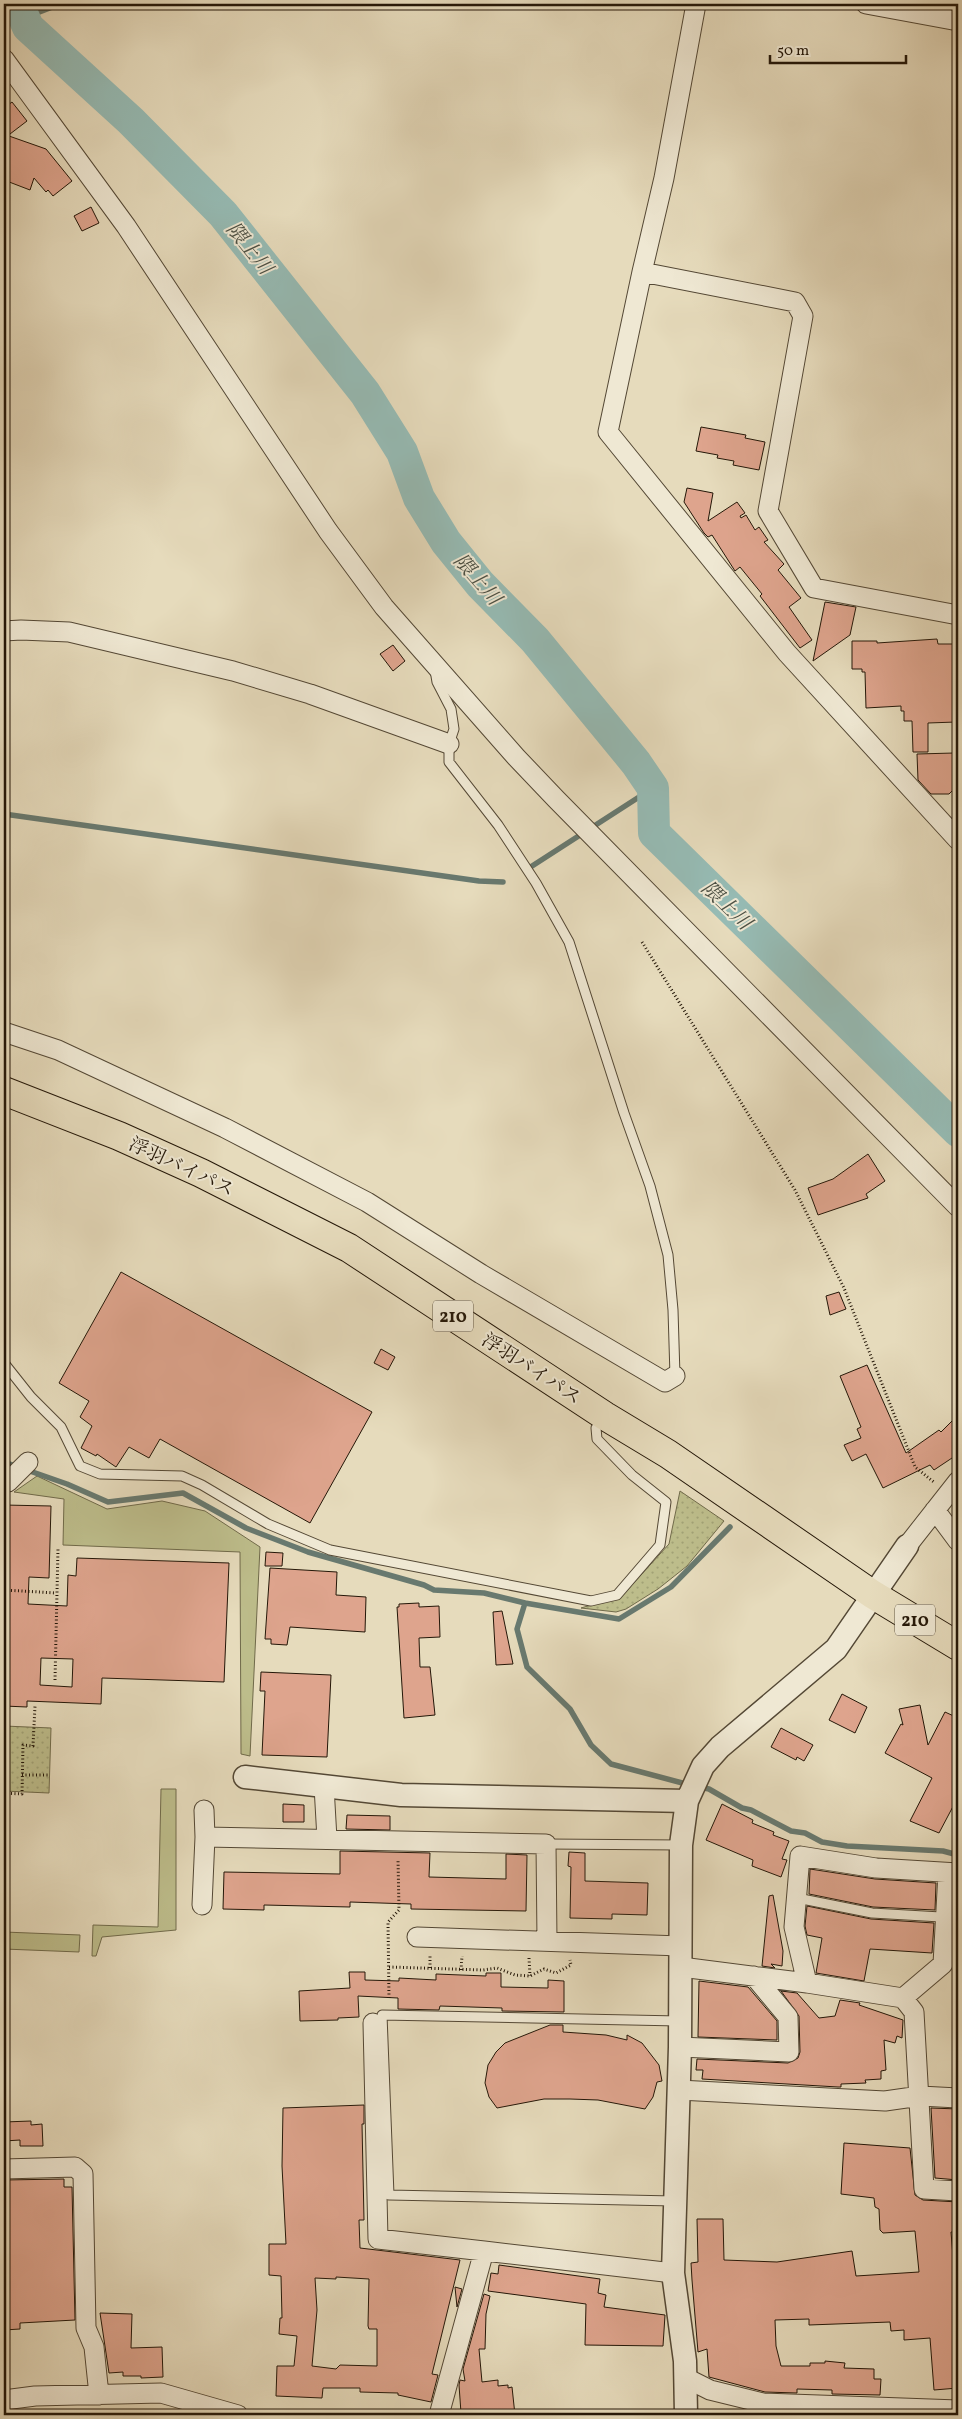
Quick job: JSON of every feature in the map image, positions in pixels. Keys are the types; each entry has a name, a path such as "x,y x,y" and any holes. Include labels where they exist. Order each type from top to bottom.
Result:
{"highway":[{"name":"浮羽バイパス","path":"4,1091 119,1136 201,1173 349,1248 605,1416 668,1454 872,1594 958,1646"}],"street":[{"path":"696,4 664,178 608,432 787,653 958,840"},
{"path":"866,4 958,21"},
{"path":"4,59 126,226 328,531 384,607 516,757 958,1207"},
{"path":"642,272 795,302 803,316 768,511 814,588 958,615"},
{"path":"4,632 21,630 69,632 233,671 310,694 449,744"},
{"path":"4,1032 58,1050 225,1128 367,1202 481,1274 657,1378 665,1382 675,1376"},
{"path":"686,2415 685,2361 673,2273 680,2047 681,1845 687,1801 703,1766 720,1746 836,1649 850,1632 872,1594 907,1546 954,1488"},
{"path":"935,1510 958,1541"},
{"path":"245,1777 401,1795 687,1801"},
{"path":"324,1786 327,1839"},
{"path":"202,1905 205,1837 204,1810"},
{"path":"205,1837 546,1844 547,1941"},
{"path":"807,1983 794,1927 800,1856 876,1868 953,1873 951,1964 903,1998"},
{"path":"417,1937 570,1941 681,1957 754,1976 903,1998 914,2012 924,2189 958,2191"},
{"path":"680,2047 789,2052 788,2017 754,1976"},
{"path":"374,2023 378,2239 673,2273"},
{"path":"679,2090 885,2101 920,2096 958,2098"},
{"path":"4,2169 75,2167 83,2174 86,2328 94,2346 99,2395"},
{"path":"439,2415 484,2251"},
{"path":"686,2378 710,2390 763,2403 958,2410"},
{"path":"4,2400 35,2396 160,2393 238,2415"}],"lane":[{"path":"435,665 437,682 451,709 453,719 454,729 449,744 449,762 498,824 536,883 569,942 624,1113 650,1186 668,1255 673,1310 675,1376"},
{"path":"4,1363 31,1397 61,1427 80,1466 100,1474 182,1476 202,1485 268,1524 330,1550 591,1601 617,1595 660,1546 666,1502 632,1475 597,1439 596,1428 605,1416"},
{"path":"546,1844 681,1845"},
{"path":"796,1898 872,1914 952,1918"},
{"path":"676,2201 389,2195 382,2015 680,2021"}],"path":[{"path":"642,942 795,1190 844,1288 915,1467 954,1488"},
{"path":"55,1680 58,1549"},
{"path":"4,1590 56,1593"},
{"path":"4,1793 22,1794 23,1745 33,1746 35,1706"},
{"path":"22,1775 49,1775"},
{"path":"389,1998 388,1922 399,1910 398,1841"},
{"path":"389,1967 483,1970 497,1968 514,1975 530,1976 544,1970 556,1973 571,1965 570,1941"}],"green space":[{"path":"37,1476 107,1509 162,1501 205,1511 260,1547 250,1756 241,1754 240,1552 63,1545 64,1499 14,1492"},
{"path":"680,1491 724,1521 687,1566 658,1589 626,1609 616,1612 581,1608 622,1596 669,1544"},
{"path":"4,1726 51,1728 49,1793 4,1791"},
{"path":"161,1789 176,1789 176,1930 102,1937 96,1956 92,1956 93,1925 158,1927"},
{"path":"4,1932 80,1935 79,1952 4,1949"}],"building":[{"path":"12,102 27,121 10,134 4,125 4,108"},
{"path":"9,136 46,149 72,181 53,196 48,190 46,192 34,178 30,190 4,180 4,149"},
{"path":"91,207 99,223 82,231 74,216"},
{"path":"701,427 746,435 745,438 765,442 759,470 733,465 734,461 717,458 718,455 696,451"},
{"path":"687,488 713,493 708,521 737,502 745,513 740,516 741,518 746,515 755,530 759,527 768,540 764,542 784,564 778,570 801,598 789,607 812,640 800,648 760,596 762,594 740,567 735,571 712,535 708,537 704,533 684,502"},
{"path":"825,602 856,607 850,635 813,661"},
{"path":"937,639 938,644 956,644 958,682 954,682 956,722 928,723 928,752 913,752 912,721 904,721 904,711 901,711 901,706 866,708 865,672 862,672 862,669 852,669 852,641 877,641 877,643"},
{"path":"393,645 405,661 393,671 380,654"},
{"path":"954,753 954,768 958,768 958,790 952,791 949,794 931,794 918,780 917,754"},
{"path":"868,1154 885,1181 866,1194 868,1198 818,1215 808,1188 833,1179"},
{"path":"121,1272 372,1412 310,1523 160,1439 149,1458 129,1447 116,1467 97,1454 96,1456 81,1448 92,1426 80,1417 89,1401 59,1383"},
{"path":"839,1292 846,1309 830,1315 826,1296"},
{"path":"381,1349 395,1357 388,1370 374,1363"},
{"path":"867,1365 906,1453 939,1430 941,1432 958,1415 958,1454 934,1470 930,1465 883,1488 866,1454 852,1461 844,1445 861,1438 857,1429 861,1427 840,1376"},
{"path":"4,1505 51,1506 49,1578 29,1577 28,1604 67,1606 68,1575 76,1576 77,1558 229,1563 224,1682 102,1678 101,1704 27,1701 27,1707 4,1706","holes":["41,1658 73,1659 72,1687 40,1685"]},
{"path":"266,1552 283,1553 282,1566 265,1566"},
{"path":"270,1568 337,1572 336,1595 366,1597 365,1632 290,1627 287,1645 271,1644 271,1639 265,1639"},
{"path":"419,1603 419,1607 439,1606 440,1637 419,1638 420,1667 430,1667 435,1715 404,1718 397,1607 399,1607 399,1604"},
{"path":"502,1611 513,1664 496,1665 493,1612"},
{"path":"261,1672 331,1675 327,1757 262,1755 265,1691 260,1691"},
{"path":"842,1694 867,1707 855,1733 829,1720"},
{"path":"920,1705 928,1745 945,1712 958,1718 958,1797 939,1833 910,1821 932,1778 885,1753 901,1724 903,1725 899,1709"},
{"path":"781,1728 813,1745 804,1761 797,1757 796,1760 771,1747"},
{"path":"283,1804 304,1805 304,1822 283,1822"},
{"path":"722,1804 753,1820 752,1823 774,1832 773,1835 789,1841 782,1859 787,1860 781,1877 752,1866 753,1860 706,1840"},
{"path":"347,1815 390,1816 390,1830 346,1829"},
{"path":"340,1851 430,1853 429,1877 506,1879 506,1854 527,1855 526,1911 411,1909 411,1904 350,1902 350,1907 264,1905 264,1910 223,1909 224,1872 340,1874"},
{"path":"569,1852 585,1853 585,1881 648,1883 647,1915 612,1914 612,1919 570,1918 571,1867 568,1866"},
{"path":"810,1869 875,1879 936,1883 935,1910 873,1907 809,1894"},
{"path":"773,1895 783,1951 782,1966 771,1964 775,1968 762,1966 769,1896"},
{"path":"807,1906 871,1919 934,1923 932,1953 870,1949 864,1981 816,1973 822,1938 807,1935 805,1926"},
{"path":"956,1924 958,1924 958,1954 955,1954"},
{"path":"349,1972 365,1972 365,1980 399,1981 399,1978 436,1980 436,1974 486,1976 486,1973 501,1973 501,1987 548,1988 548,1980 564,1981 564,2012 502,2011 502,2008 440,2006 439,2010 398,2009 398,1998 358,1996 359,2017 338,2018 338,2020 300,2021 299,1991 350,1988"},
{"path":"699,1981 748,1987 777,2021 777,2040 698,2037"},
{"path":"781,1991 797,1993 819,2018 835,2016 840,2000 860,2003 859,2005 903,2020 902,2038 897,2036 895,2043 884,2040 886,2070 881,2071 881,2079 865,2080 866,2083 841,2084 841,2087 838,2087 702,2079 703,2070 696,2070 697,2059 788,2063 798,2058 800,2052 799,2016"},
{"path":"550,2025 563,2025 563,2032 606,2035 627,2040 627,2035 642,2043 659,2065 662,2081 657,2082 653,2097 645,2109 598,2100 570,2099 544,2099 497,2108 489,2097 485,2083 488,2065 496,2052 505,2043"},
{"path":"364,2105 364,2124 362,2124 364,2220 359,2220 360,2248 460,2260 432,2374 438,2375 431,2402 398,2395 398,2393 360,2392 360,2388 323,2388 322,2398 276,2396 277,2366 294,2366 297,2336 279,2334 280,2318 282,2318 281,2276 269,2275 269,2244 286,2244 282,2166 283,2108","holes":["315,2278 369,2279 368,2326 369,2329 377,2329 377,2366 340,2365 336,2369 312,2366 317,2310"]},
{"path":"931,2108 958,2109 958,2180 935,2178"},
{"path":"31,2121 31,2125 42,2124 43,2146 20,2146 20,2140 4,2141 4,2122"},
{"path":"844,2143 910,2148 915,2195 923,2200 958,2202 958,2232 951,2232 955,2282 958,2282 958,2388 934,2390 930,2338 904,2340 904,2330 891,2331 890,2322 809,2325 809,2319 775,2320 776,2346 781,2366 810,2366 810,2363 825,2363 825,2361 845,2363 844,2368 874,2369 874,2379 881,2379 880,2395 832,2394 832,2390 797,2389 797,2393 765,2392 709,2377 707,2349 698,2352 692,2280 691,2263 698,2262 697,2219 723,2219 724,2260 777,2262 852,2251 856,2276 919,2272 915,2231 883,2233 880,2230 879,2209 875,2207 874,2198 841,2194"},
{"path":"64,2179 64,2187 72,2187 75,2320 20,2323 20,2329 4,2330 4,2180"},
{"path":"499,2265 600,2279 598,2293 606,2295 604,2307 665,2315 663,2346 585,2345 586,2304 488,2291 491,2273 498,2274"},
{"path":"455,2287 462,2289 457,2307"},
{"path":"484,2294 490,2296 486,2314 485,2349 479,2349 482,2382 498,2380 498,2386 508,2385 508,2388 512,2387 515,2415 470,2415 470,2412 461,2413 459,2385 460,2380 465,2381 463,2369"},
{"path":"100,2313 132,2314 131,2348 162,2347 163,2377 141,2378 141,2376 123,2376 123,2372 109,2373"}],"waterway":[{"name":"隈上川","path":"18,4 28,27 131,121 223,214 365,393 402,452 419,498 446,542 480,584 535,640 636,763 653,788 654,833 958,1131"},
{"path":"24,18 60,4"},
{"path":"529,868 653,788"},
{"path":"4,814 479,881 503,882"},
{"path":"4,1462 67,1484 108,1502 183,1493 246,1528 308,1552 424,1585 434,1590 484,1593 525,1603 517,1629 527,1667 570,1709 591,1745 611,1764 690,1785"},
{"path":"525,1603 619,1619 671,1587 730,1527"},
{"path":"699,1787 709,1789 742,1808 751,1810 791,1831 805,1833 822,1842 847,1846 943,1851 958,1855"}]}
